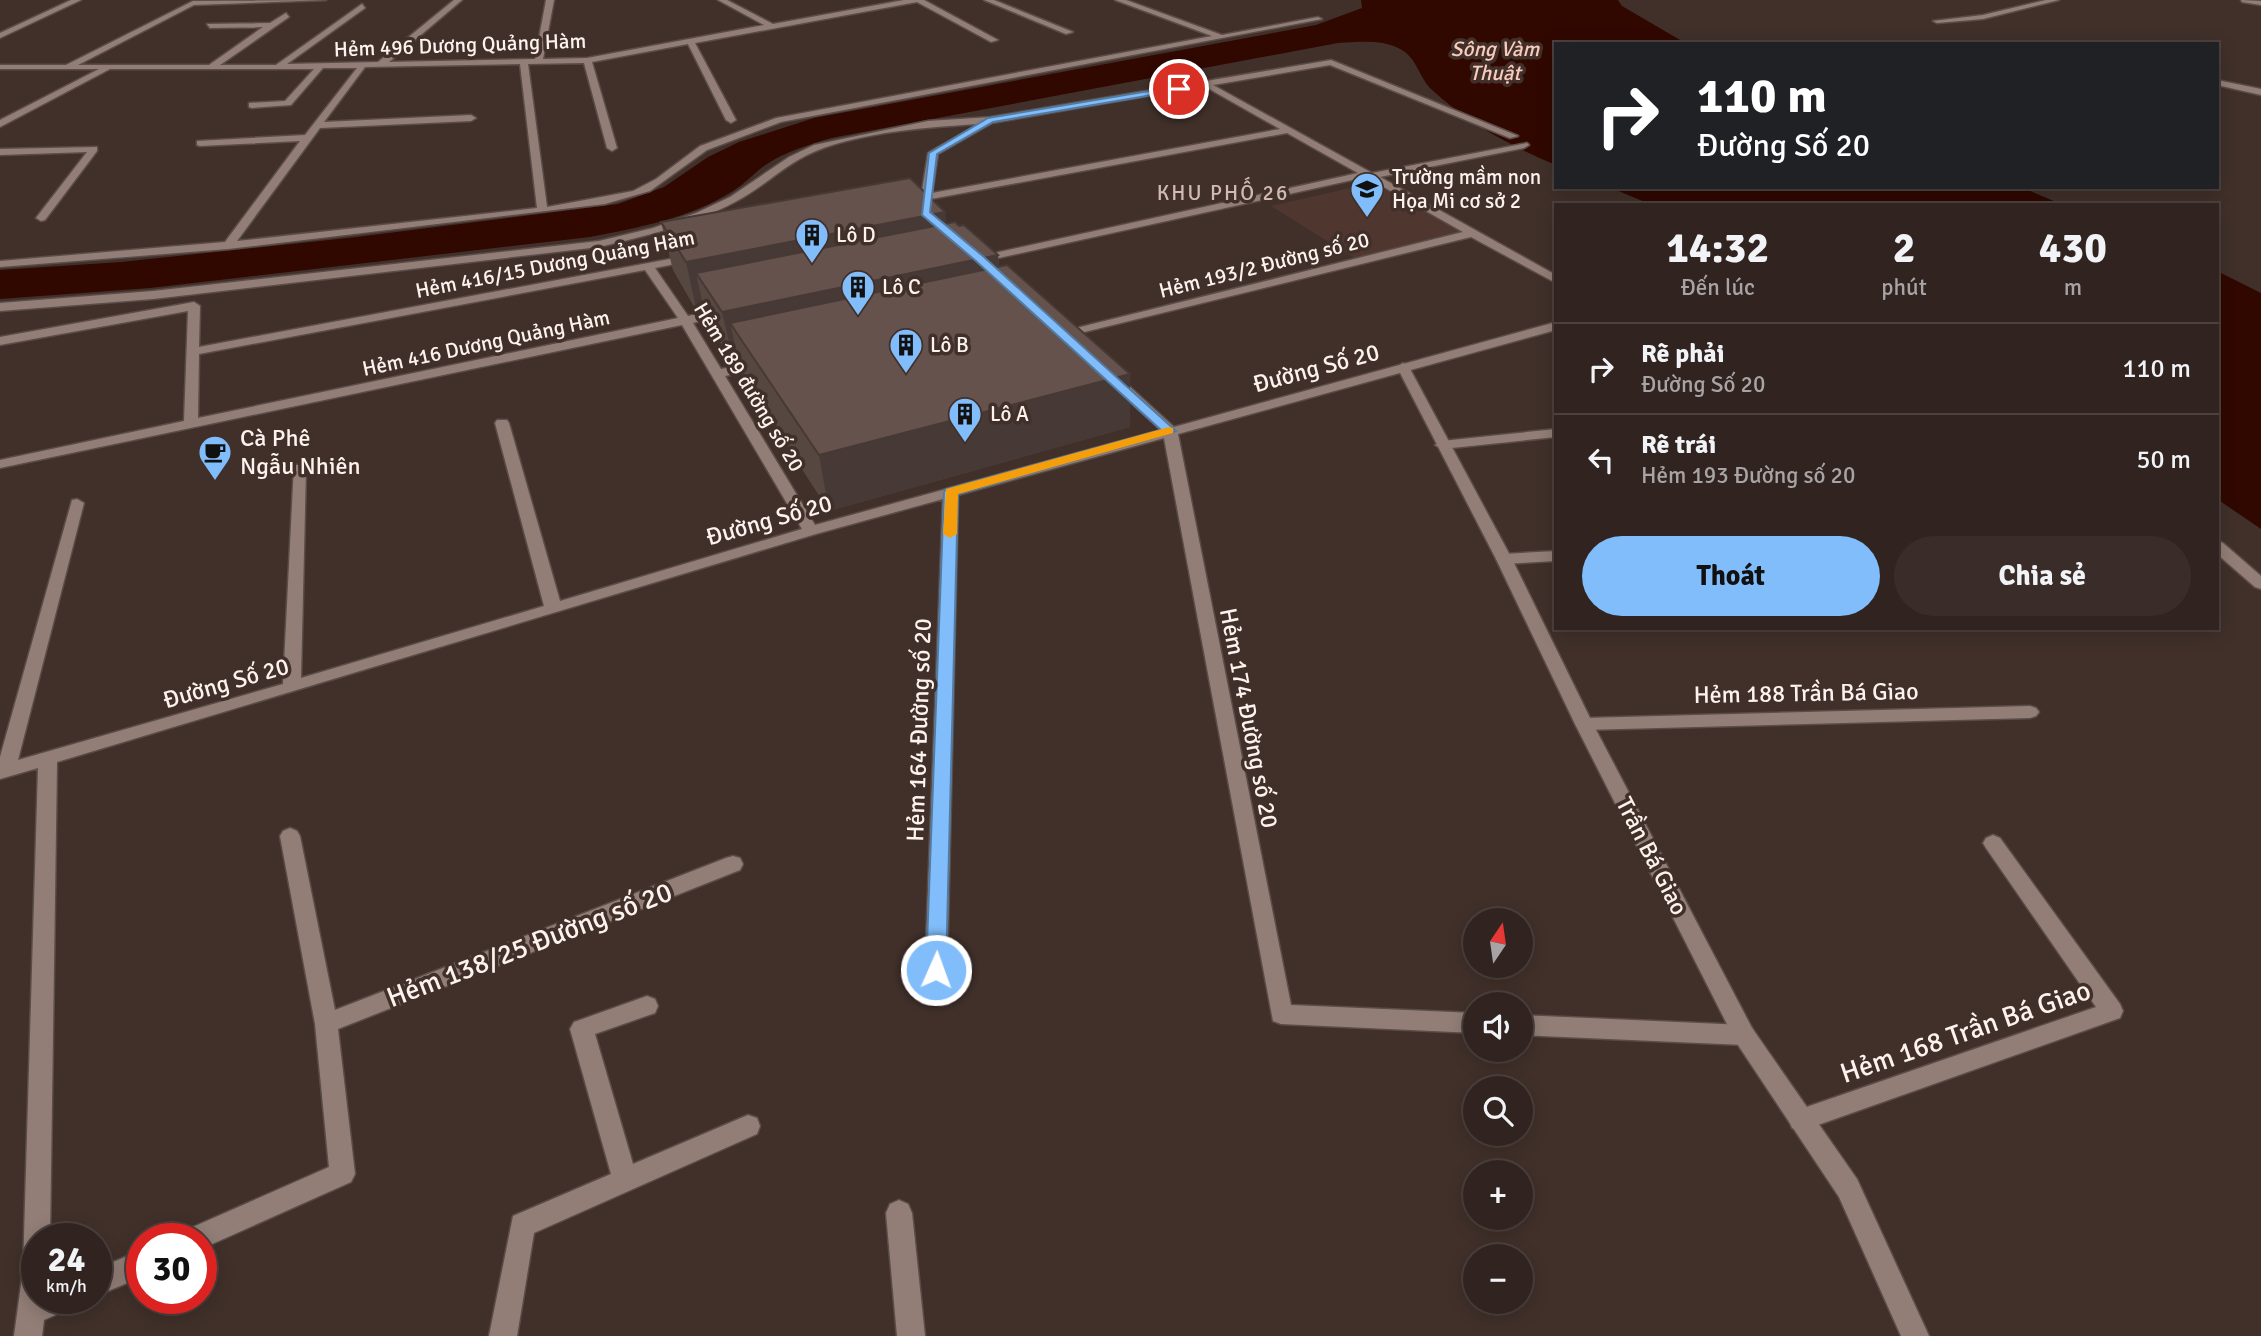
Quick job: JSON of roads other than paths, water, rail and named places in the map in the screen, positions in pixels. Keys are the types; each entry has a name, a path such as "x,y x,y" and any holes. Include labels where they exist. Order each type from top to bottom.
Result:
{"street":[{"path":"0,36 77,0"},
{"path":"66,67 193,3 322,0"},
{"path":"380,65 458,0"},
{"path":"539,61 550,0"},
{"path":"722,0 773,27"},
{"path":"918,0 994,40"},
{"name":"Hẻm 496 Dương Quảng Hàm","path":"0,67 278,67 587,60 918,0"},
{"path":"988,0 1069,32"},
{"path":"1119,0 1221,37"},
{"path":"1937,21 2002,13 2055,0"},
{"path":"2245,0 2261,3"},
{"path":"278,67 362,6"},
{"path":"211,67 286,15"},
{"path":"0,264 228,246 542,210 612,199 645,190 696,153 730,137 779,120 1318,19"},
{"path":"210,26 273,25"},
{"path":"691,42 731,120"},
{"path":"587,60 612,148"},
{"path":"524,62 542,210"},
{"path":"0,307 153,295 599,244 656,231 700,215 734,199 792,159 814,148 928,124 991,120 1331,62 1513,136"},
{"path":"228,246 240,225 363,65"},
{"path":"253,104 288,103 321,66"},
{"path":"0,124 109,67"},
{"path":"2219,82 2261,92"},
{"path":"1206,84 1554,279"},
{"path":"317,125 471,118"},
{"path":"912,216 930,217 926,197 933,153 991,120"},
{"path":"926,197 1289,130"},
{"path":"200,143 307,138"},
{"path":"977,261 1370,175 1524,145"},
{"path":"0,152 94,149 41,218"},
{"name":"Hẻm 193/2 Đường số 20","path":"1064,336 1473,233"},
{"name":"Hẻm 416/15 Dương Quảng Hàm","path":"191,352 701,257"},
{"name":"Hẻm 189 đường số 20","path":"648,267 685,320 811,530"},
{"path":"0,341 194,306 191,426"},
{"name":"Hẻm 416 Dương Quảng Hàm","path":"0,464 738,309"},
{"name":"Đường Số 20","path":"3,771 292,687 811,530 1554,327"},
{"path":"718,374 772,362"},
{"name":"Trần Bá Giao","path":"1403,367 1504,559 1584,724 1744,1035 1847,1188 1916,1336"},
{"path":"1102,370 1170,431"},
{"path":"502,423 553,607"},
{"name":"Hẻm 174 Đường số 20","path":"1170,431 1281,1014 1463,1022"},
{"path":"1442,445 1554,433"},
{"path":"292,687 299,468"},
{"name":"Hẻm 164 Đường số 20","path":"936,970 951,492"},
{"path":"3,771 77,503"},
{"path":"2219,549 2261,584"},
{"path":"1504,559 1554,556"},
{"name":"Hẻm 188 Trần Bá Giao","path":"1584,724 2030,712"},
{"path":"29,1324 36,1270 48,758"},
{"path":"217,1229 342,1174 326,1024 290,836"},
{"name":"Hẻm 168 Trần Bá Giao","path":"1801,1120 2112,1011 1993,843"},
{"name":"Hẻm 138/25 Đường số 20","path":"326,1024 733,864"},
{"path":"625,1179 582,1029 647,1006"},
{"path":"1533,1026 1744,1035"},
{"path":"503,1336 522,1225 748,1126"},
{"path":"899,1213 911,1336"}],"water":[{"name":"Sông Vàm Thuật","path":"1361,0 1618,0 1622,6 1684,42 1554,42 1554,164 1506,142 1459,112 1431,89 1411,58 1395,46 1362,42 1338,43 831,138 774,159 737,188 700,208 645,226 590,237 150,288 0,299 0,270 121,262 357,237 618,204 664,187 708,157 739,142 814,118 1316,25 1362,8"},
{"path":"1614,189 2026,189 2058,203 1647,203"},
{"path":"2219,272 2261,293 2261,529 2219,500"}],"place":[{"name":"Trường mầm non Họa Mi cơ sở 2","path":"1367,219"},
{"name":"Lô D","path":"812,265"},
{"name":"Lô C","path":"858,317"},
{"name":"Lô B","path":"906,375"},
{"name":"Lô A","path":"965,444"},
{"name":"Cà Phê Ngẫu Nhiên","path":"215,482"}],"district":[{"name":"KHU PHỐ 26","path":"1223,193"}]}
